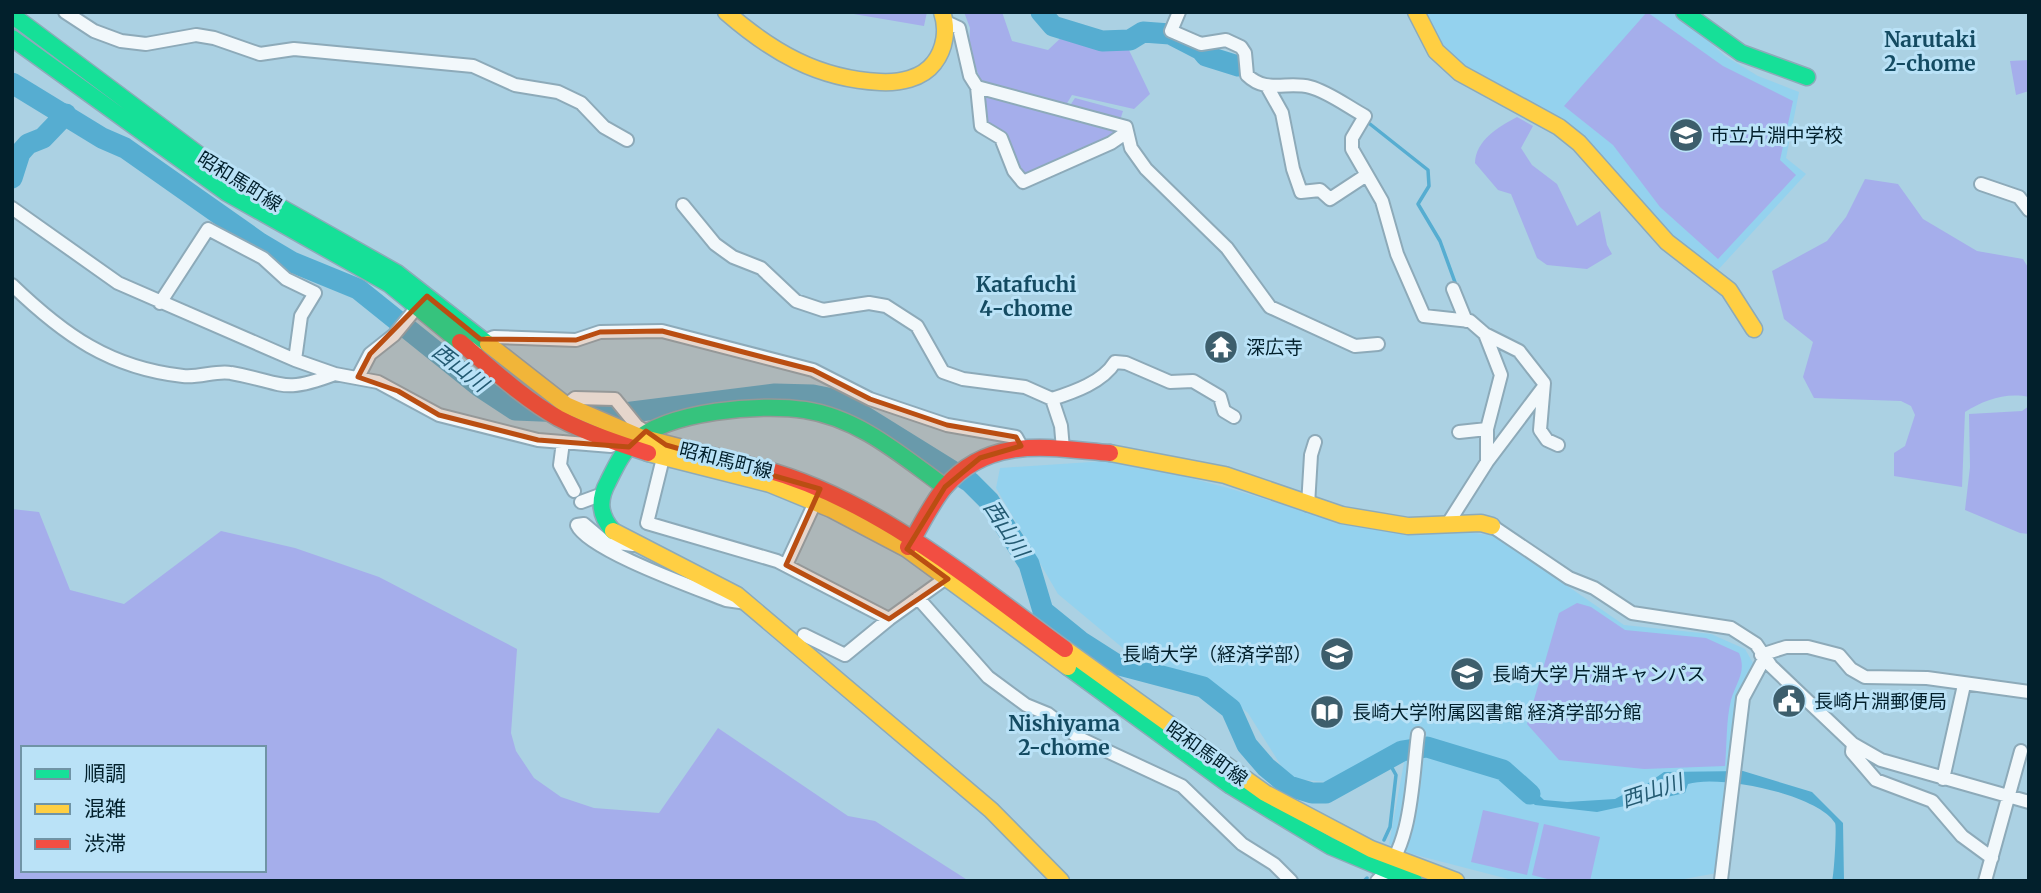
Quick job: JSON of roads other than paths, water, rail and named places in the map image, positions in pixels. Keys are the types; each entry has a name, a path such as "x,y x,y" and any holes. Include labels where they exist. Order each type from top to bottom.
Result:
{"street":[{"path":"65,12 94,31 121,41 146,44 196,35 214,38 260,54 295,49 474,66 515,85 558,92 581,103 604,127 627,140"},
{"path":"726,12 778,54 834,79 862,82 898,82 919,76 936,62 945,41 944,17"},
{"path":"1179,12 1171,31 1201,44 1226,40 1241,47 1245,53 1247,75 1268,88 1282,113 1293,169 1301,192 1320,190 1330,200 1365,176"},
{"path":"1416,12 1422,29 1436,51 1460,73 1559,127 1579,143 1667,242 1729,290 1754,329"},
{"path":"1684,12 1743,56 1807,77"},
{"name":"昭和馬町線","path":"13,15 233,181 363,252 418,305"},
{"path":"944,17 959,28 968,69 977,88 981,126 1001,138 1014,171 1023,181 1111,143 1127,132"},
{"name":"昭和馬町線","path":"12,37 227,193 356,263 389,284 476,345 543,399 596,436 637,435"},
{"path":"1268,88 1282,85 1312,87 1365,116 1352,138 1352,149 1365,176 1382,201 1397,254 1424,316 1466,321 1519,351 1544,383 1542,390 1487,462 1447,525"},
{"path":"977,88 1126,127 1131,148 1146,169 1227,248 1270,307 1355,346 1378,344"},
{"path":"1981,184 2019,197 2029,210"},
{"path":"683,205 715,244 733,257 761,268 796,302 823,310 869,303 886,306 917,326 943,372 963,379 1025,387 1052,399 1084,387 1109,372 1115,362 1126,363 1170,383 1193,380 1220,397 1224,411 1234,417"},
{"path":"12,208 118,283 295,360 398,391 439,415 538,440 563,443 637,435 665,426 752,410 779,407 807,410 855,427 945,487"},
{"path":"160,303 208,229 263,257 286,279 315,293 301,316 295,360"},
{"path":"12,285 75,338 104,355 145,371 188,377 228,372 293,387 335,374"},
{"path":"1452,289 1466,321"},
{"path":"358,377 370,354 396,332 418,305"},
{"path":"476,345 494,337 576,340 600,332 662,331 813,370 870,399 947,425 1016,437 1021,446"},
{"path":"1485,334 1501,375 1487,429 1487,462"},
{"path":"1542,390 1544,394 1540,405 1540,430 1547,440 1558,445"},
{"path":"566,405 575,398 615,399 637,435 665,452 647,523 720,542 786,565 889,619"},
{"name":"昭和馬町線","path":"543,399 566,405 637,435 665,452 770,484 818,495 910,544 1231,786 1330,846 1414,881"},
{"path":"1052,399 1061,426 1063,449"},
{"path":"1460,432 1487,429"},
{"path":"637,435 600,495 600,511 605,523 637,545 721,585 747,604 991,810 1061,881"},
{"path":"1308,505 1311,455 1315,442"},
{"path":"563,443 560,464 578,496 600,495"},
{"path":"910,544 945,487 980,458 1021,446 1128,454 1225,475 1308,505 1408,526 1481,523 1492,526 1569,578 1594,589 1632,613 1731,628 1756,644 1763,657 1853,744 1881,760 2029,802"},
{"path":"786,565 818,495"},
{"path":"637,545 608,542 584,524 577,525 580,531 604,549 726,600 747,604"},
{"path":"804,635 845,655 889,619 952,574"},
{"path":"918,598 988,677 1026,705 1048,714 1079,738 1182,786 1242,844 1274,864 1291,881"},
{"path":"1711,881 1722,880 1743,698 1763,657 1786,647 1808,648 1839,655 1851,669 1865,677 1927,678 2029,692"},
{"path":"1943,779 1964,685"},
{"path":"1385,871 1402,834 1418,734"},
{"path":"1853,744 1852,752 1868,774 1876,780 1932,801 1962,836 1992,858"},
{"path":"1985,881 2020,750"},
{"name":"昭和馬町線","path":"1385,871 1456,881"}],"water":[{"path":"1512,770 1544,800 1567,802 1615,799 1644,786 1664,772 1743,771 1812,792 1843,823 1844,881 1832,881 1835,823 1809,803 1788,795 1743,784 1702,782 1688,784 1685,793 1597,812 1535,805 1507,780"}],"waterway":[{"path":"1041,12 1053,26 1102,41 1130,40 1143,32 1170,34 1201,50 1206,56 1238,66"},
{"name":"西山川","path":"12,83 102,138 125,148 260,243 292,262 358,289 480,387 515,410 616,414 775,394 813,395 838,400 970,482 989,501 1029,564 1043,611 1080,641 1116,664 1203,687 1231,709 1247,745 1266,767 1289,786 1312,793 1326,793 1402,751 1427,747 1503,770 1530,794"},
{"path":"12,178 20,153 28,144 43,138 66,114"},
{"path":"1370,124 1428,170 1429,186 1418,204 1440,241 1456,285"},
{"path":"1384,840 1390,827 1396,775 1387,759"},
{"path":"1364,881 1367,878"}],"place":[{"name":"市立片淵中学校","path":"1686,135"},
{"name":"深広寺","path":"1221,347"},
{"name":"長崎大学（経済学部）","path":"1337,654"},
{"name":"長崎大学 片淵キャンパス","path":"1467,674"},
{"name":"長崎片淵郵便局","path":"1789,701"},
{"name":"長崎大学附属図書館 経済学部分館","path":"1327,712"}],"district":[{"name":"Narutaki 2-chome","path":"1930,52"},
{"name":"Katafuchi 4-chome","path":"1026,297"},
{"name":"Nishiyama 2-chome","path":"1064,736"}]}
